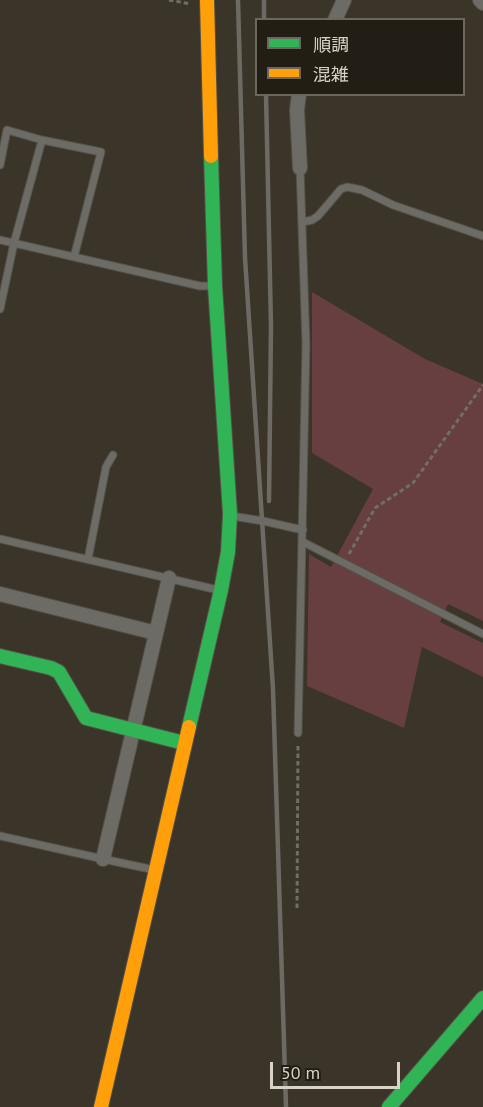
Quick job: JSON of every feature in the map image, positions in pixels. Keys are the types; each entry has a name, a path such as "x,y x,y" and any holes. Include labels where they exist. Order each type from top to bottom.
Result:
{"street":[{"path":"101,1107 228,552 230,516 215,286 207,0"},
{"path":"336,18 344,0"},
{"path":"299,96 297,110 300,168"},
{"path":"103,860 169,578"},
{"path":"0,594 156,633"},
{"path":"0,656 59,672 86,718 184,743"},
{"path":"389,1107 483,998"}],"lane":[{"path":"0,165 7,130 101,152 74,257"},
{"path":"0,309 14,243 42,140"},
{"path":"298,733 306,344 300,168"},
{"path":"303,222 318,216 341,189 347,187 362,190 393,205 483,236"},
{"path":"0,240 200,286 215,286"},
{"path":"88,559 106,467 112,455"},
{"path":"230,516 303,530"},
{"path":"0,539 221,590"},
{"path":"303,542 483,634"},
{"path":"0,836 155,870"}],"path":[{"path":"343,563 375,508 413,483 483,386"},
{"path":"297,908 298,733"}],"shaded area":[{"path":"312,292 425,359 483,384 483,621 448,604 440,622 483,643 483,677 422,647 404,728 307,686 309,554 331,567 373,489 312,453"}],"railway":[{"path":"238,0 245,258 273,689 286,1107"},
{"path":"264,0 264,18"},
{"path":"266,96 271,326 269,501"}],"traffic: fast":[{"path":"189,727 221,590 228,552 230,514 215,286 211,156"},
{"path":"0,656 59,672 86,718 184,743"},
{"path":"389,1107 483,998"}],"traffic: slow":[{"path":"207,0 211,156"},
{"path":"101,1107 189,727"}]}
